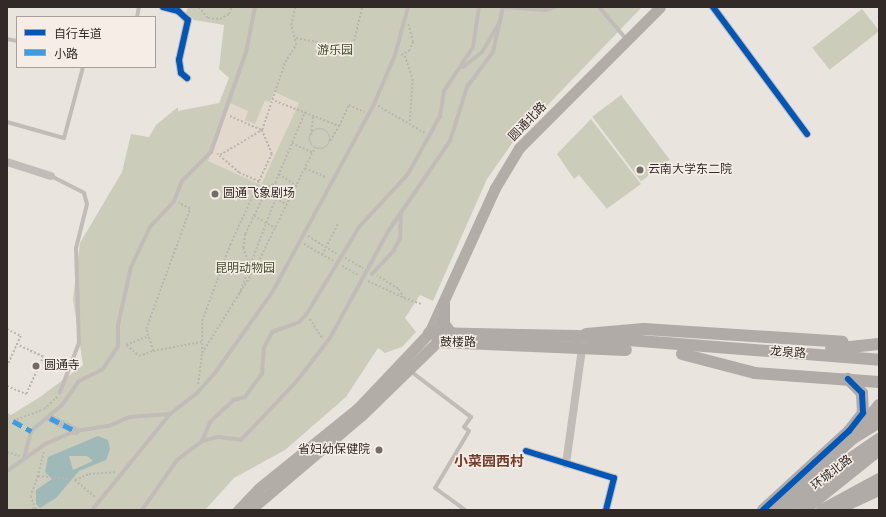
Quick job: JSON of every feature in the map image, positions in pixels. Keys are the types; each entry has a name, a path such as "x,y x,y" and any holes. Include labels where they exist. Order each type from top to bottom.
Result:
{"main road":[{"name":"圆通北路","path":"437,337 444,304 495,188 519,148 660,7"},
{"path":"437,337 443,319 444,304"},
{"path":"577,336 644,329 879,344"},
{"path":"577,336 653,337 821,350 879,344"},
{"name":"鼓楼路","path":"238,510 259,488 357,409 437,337 577,336 697,347"},
{"name":"鼓楼路","path":"437,337 463,342 682,354"},
{"name":"鼓楼路","path":"250,510 362,415 437,337"},
{"name":"龙泉路","path":"697,347 879,360"},
{"path":"682,354 879,374"},
{"path":"682,354 755,372 879,382"},
{"name":"龙泉路","path":"730,358 879,366"},
{"path":"763,510 817,460 863,413 862,393 848,379"},
{"path":"774,510 853,438 879,405"},
{"path":"817,460 879,422"},
{"name":"环城北路","path":"788,510 834,470 879,439"},
{"name":"环城北路","path":"804,510 879,450"},
{"path":"822,510 879,479"},
{"path":"837,510 879,490"}],"street":[{"path":"163,7 178,11 188,20 179,60 181,73 187,78"},
{"path":"713,7 807,134"},
{"path":"7,162 51,176"},
{"path":"566,464 582,348"},
{"path":"50,418 76,431"},
{"path":"526,451 614,478 606,510"}],"lane":[{"path":"138,15 139,7"},
{"path":"24,458 31,431 50,418 79,381 102,370 118,346 118,325 131,267 150,227 174,201 182,181 211,152 246,52 255,7"},
{"path":"92,510 170,414 197,393 273,291 374,104 395,55 406,22 408,7"},
{"path":"463,67 478,30 479,7"},
{"path":"142,510 177,460 202,441 218,436 241,440 327,343 361,276 401,212 450,141 467,87 493,52 504,7 545,10 555,7"},
{"path":"599,7 628,40"},
{"path":"202,441 210,422 234,400 245,397 262,374 264,348 272,332 299,322 306,315 341,256 373,209 408,174 440,116 444,91 463,67 482,52 500,22"},
{"path":"7,122 64,138 84,68"},
{"path":"51,176 84,193 87,204 76,248 79,343 60,392"},
{"path":"372,274 394,250 400,238 401,212"},
{"path":"407,369 471,417 464,427 469,431 435,488 465,510"},
{"path":"7,471 45,444 76,431 108,426 129,417 170,414"}],"path":[{"path":"199,7 208,18 220,19 229,14 232,7"},
{"path":"220,155 262,130 275,101 285,62 294,51 296,38 291,25 295,7"},
{"path":"296,38 352,49 362,7"},
{"path":"406,22 413,34 405,56 413,79 410,122"},
{"path":"395,55 405,56"},
{"path":"275,101 339,126"},
{"path":"374,104 410,122 429,136"},
{"path":"315,147 328,144 349,105 368,114"},
{"path":"249,265 243,248 254,216 268,187 275,183 305,112"},
{"path":"197,393 202,353 202,321 230,245 272,154 262,130 224,114"},
{"path":"202,353 238,297 276,228 306,168 315,147 310,137 313,116"},
{"path":"310,137 316,130 325,130 328,144"},
{"path":"292,143 313,153"},
{"path":"211,152 220,155 239,173 259,182"},
{"path":"306,168 332,180"},
{"path":"279,174 297,186"},
{"path":"238,297 278,192 275,183"},
{"path":"276,198 287,205"},
{"path":"153,351 146,329 152,306 190,209 174,201"},
{"path":"254,216 267,221 276,228"},
{"path":"322,255 338,223"},
{"path":"303,233 398,289 404,298"},
{"path":"299,241 361,276 404,298 421,304"},
{"path":"306,315 327,343"},
{"path":"7,329 21,336 7,367"},
{"path":"118,346 127,345 148,336"},
{"path":"127,345 139,356 153,351 201,342"},
{"path":"7,386 26,394 43,357 17,345"},
{"path":"13,421 44,409 60,392"},
{"path":"35,508 32,496 45,444"},
{"path":"7,452 24,458"},
{"path":"38,476 75,480 109,470 121,474"},
{"path":"75,480 99,501"},
{"path":"28,510 35,508 40,510"}],"green space":[{"name":"昆明动物园","path":"188,7 642,7 515,139 487,179 433,301 420,295 405,318 416,332 402,347 385,353 378,348 346,397 285,450 234,478 205,510 7,510 7,413 11,415 40,397 83,365 73,299 80,243 122,172 131,134 149,137 156,125 178,107 178,111 219,103 229,78 219,69 224,25 194,20 186,13"},
{"path":"862,9 879,31 830,70 812,48"},
{"path":"621,95 670,160 641,181 592,117"},
{"path":"591,119 641,184 607,209 579,175 574,179 557,154"}],"shaded area":[{"path":"274,92 299,103 261,185 208,161 230,103 248,111 245,120 255,124 265,100 270,102"}],"water":[{"path":"98,436 108,440 110,449 106,460 79,471 56,498 40,508 36,504 36,490 52,479 45,472 48,457","holes":["69,456 87,456 93,461 73,470"]}],"marked path":[{"path":"50,418 76,431"},
{"path":"13,421 31,431"}],"cycle path":[{"path":"163,7 178,11 188,20 179,60 181,73 187,78"},
{"path":"713,7 807,134"},
{"path":"763,510 849,431 863,413 862,393 848,379"},
{"path":"526,451 614,478 606,510"}],"place":[{"name":"云南大学东二院","path":"640,170"},
{"name":"圆通飞象剧场","path":"215,194"},
{"name":"圆通寺","path":"36,366"},
{"name":"省妇幼保健院","path":"379,450"}],"district":[{"name":"小菜园西村","path":"489,461"}],"park label":[{"name":"游乐园","path":"335,51"}]}
